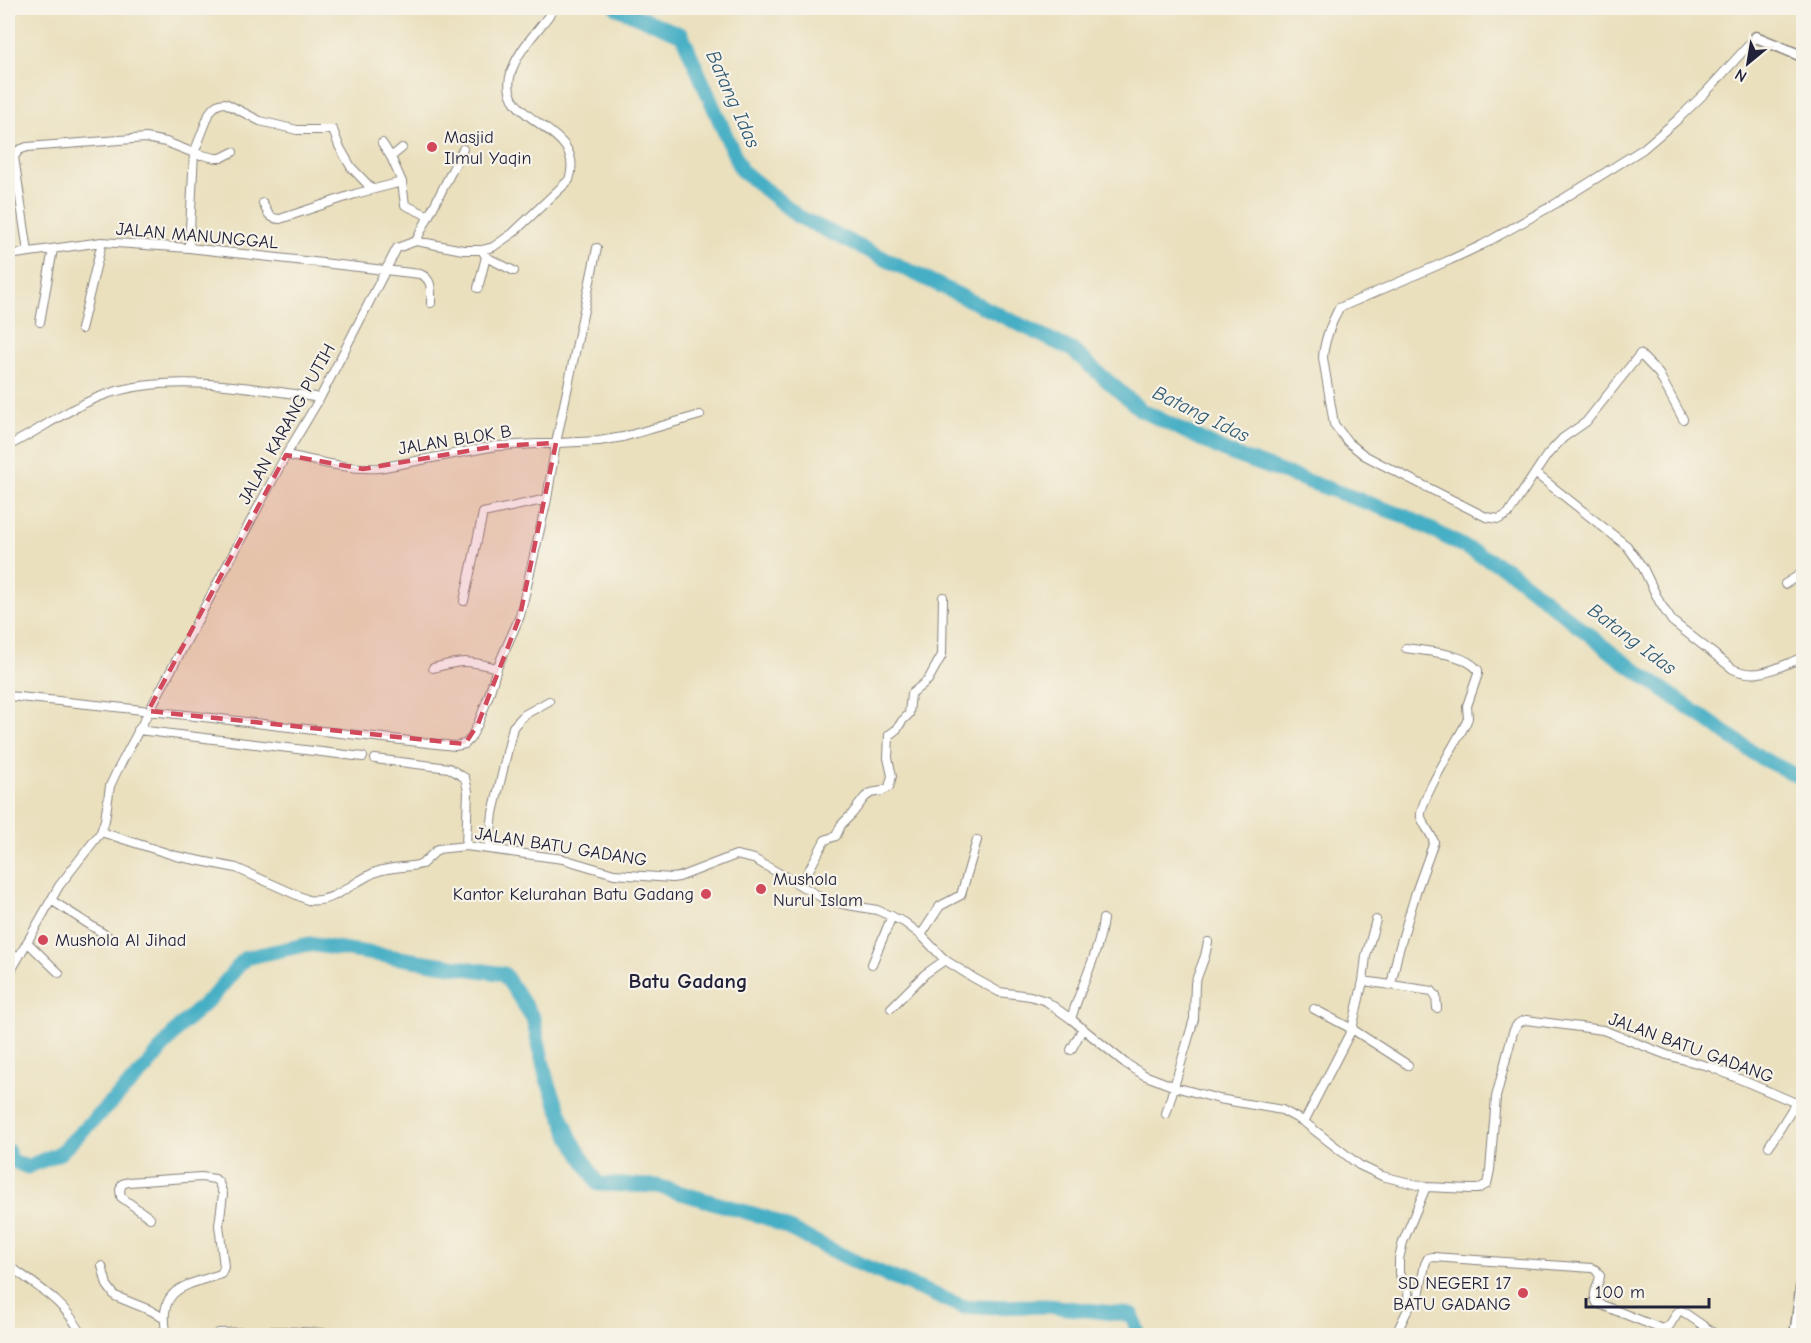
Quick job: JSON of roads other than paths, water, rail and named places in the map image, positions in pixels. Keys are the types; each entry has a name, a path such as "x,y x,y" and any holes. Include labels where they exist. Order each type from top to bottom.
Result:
{"highway":[{"path":"219,1335 323,1335"}],"street":[{"path":"478,288 484,254 513,233 569,180 573,169 570,154 555,135 514,103 508,90 511,73 517,59 554,8"},
{"path":"1683,419 1659,375 1640,354 1586,422 1563,438 1535,473 1508,514 1499,519 1486,517 1364,455 1348,442 1334,424 1323,358 1326,336 1339,308 1482,245 1555,204 1643,149 1707,91 1756,37 1803,57"},
{"path":"189,248 194,153 210,112 216,105 225,104 260,121 297,130 307,132 333,130 351,167 372,189"},
{"path":"28,252 14,157 19,150 27,147 146,138 166,142 194,153 221,158 233,152"},
{"path":"382,143 402,182 405,205 429,216"},
{"path":"391,157 402,148"},
{"path":"463,149 416,241 484,254 514,271"},
{"path":"263,203 268,215 274,219 280,219 372,189 402,182"},
{"name":"JALAN KARANG PUTIH","path":"8,976 51,900 72,868 101,832 110,786 138,730 286,455 320,398 384,271 397,248 416,241"},
{"path":"81,329 102,243"},
{"name":"JALAN MANUNGGAL","path":"8,255 102,243 189,248 420,274 425,276 431,286 432,303"},
{"path":"8,696 461,746 470,739 478,724 497,668 520,616 547,499 556,443 597,248"},
{"path":"40,322 53,249"},
{"path":"8,446 81,405 109,393 134,387 178,383 255,388 320,398"},
{"name":"JALAN BLOK B","path":"286,455 363,469 391,466 496,446 599,441 623,437 700,415"},
{"path":"1535,473 1619,538 1635,556 1671,621 1732,669 1754,675 1803,657"},
{"path":"464,601 483,513 547,499"},
{"path":"1785,584 1803,572"},
{"path":"801,885 825,840 836,836 841,825 868,795 890,787 892,776 888,758 889,735 909,714 911,694 928,680 942,655 943,597"},
{"path":"1391,985 1416,892 1434,842 1421,817 1422,810 1428,794 1466,723 1467,706 1478,670 1475,666 1448,654 1406,648"},
{"path":"433,668 459,661 475,662 497,668"},
{"path":"489,849 493,813 513,727 524,715 549,702"},
{"path":"138,730 363,758"},
{"path":"375,759 449,768 465,778 468,791 466,846"},
{"name":"JALAN BATU GADANG","path":"101,832 167,854 236,868 315,901 328,898 376,872 388,868 418,866 425,863 438,849 466,846 563,859 614,874 663,878 679,877 741,855 754,859 833,902 864,907 892,916 913,927 945,960 999,992 1046,1001 1134,1070 1174,1087 1226,1101 1282,1110 1304,1122 1359,1165 1383,1176 1426,1186 1478,1189 1486,1184 1490,1170 1499,1084 1515,1025 1526,1020 1604,1030 1667,1055 1711,1067 1800,1103"},
{"path":"921,935 940,906 961,895 977,840"},
{"path":"51,900 116,941"},
{"path":"872,964 892,916"},
{"path":"1071,1019 1079,991 1100,942 1103,919"},
{"path":"1304,1122 1352,1029 1366,956 1376,920"},
{"path":"27,942 58,973"},
{"path":"1166,1114 1194,1019 1195,983 1208,942"},
{"path":"8,952 19,957"},
{"path":"891,1008 925,974 945,960"},
{"path":"1363,981 1432,991 1436,996 1437,1008"},
{"path":"1314,1009 1352,1029 1408,1065"},
{"path":"1071,1050 1083,1028"},
{"path":"1769,1146 1800,1103"},
{"path":"150,1218 121,1197 122,1184 201,1177 215,1179 222,1187 223,1201 219,1226 223,1271 221,1274 185,1286 174,1293 166,1304 163,1318 167,1335"},
{"path":"1410,1307 1408,1291 1399,1272 1399,1259 1403,1242 1426,1186"},
{"path":"1395,1335 1410,1307 1419,1296 1425,1264 1430,1257 1588,1267 1596,1270 1600,1276 1594,1299 1602,1306 1662,1329 1669,1326 1678,1312 1682,1311 1718,1335"},
{"path":"8,1266 53,1298 75,1322 82,1335"},
{"path":"102,1266 107,1286 115,1296 163,1318"},
{"path":"1795,1335 1803,1267"}],"waterway":[{"name":"Batang Idas","path":"617,8 682,35 741,170 799,217 1072,350 1141,410 1229,453 1407,517 1507,569 1617,657 1761,758 1804,779"},
{"path":"8,1151 9,1159 27,1167 60,1153 145,1069 180,1026 215,994 245,958 309,944 504,974 533,1018 546,1077 570,1137 598,1184 657,1186 767,1218 862,1265 964,1307 1048,1306 1132,1315 1139,1336"}],"place":[{"name":"Masjid Ilmul Yaqin","path":"432,147"},
{"name":"Mushola Nurul Islam","path":"761,889"},
{"name":"Kantor Kelurahan Batu Gadang","path":"706,894"},
{"name":"Mushola Al Jihad","path":"43,940"},
{"name":"SD NEGERI 17 BATU GADANG","path":"1523,1293"}],"district":[{"name":"Batu Gadang","path":"688,981"}]}
